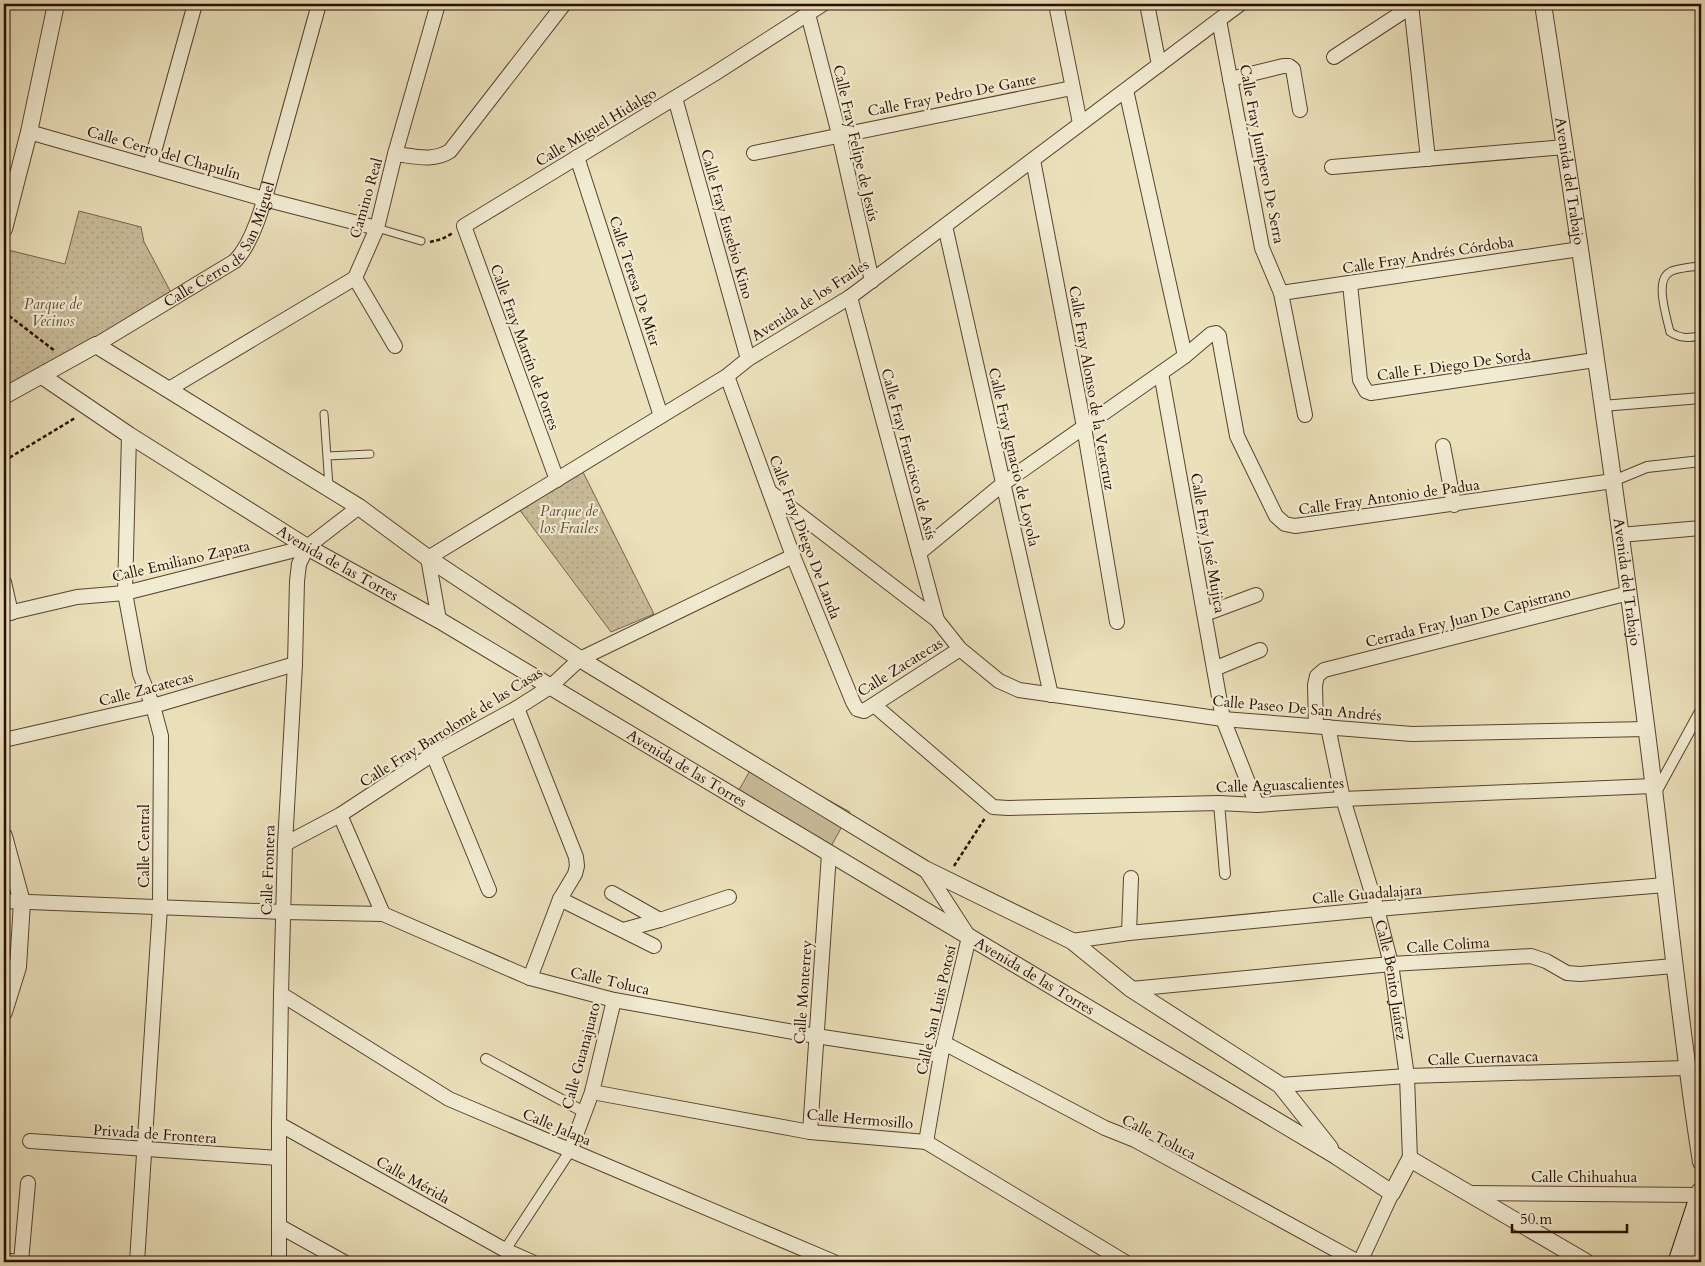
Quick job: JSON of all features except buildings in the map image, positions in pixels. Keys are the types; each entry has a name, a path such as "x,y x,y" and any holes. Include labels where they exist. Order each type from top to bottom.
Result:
{"main road":[{"path":"1678,1262 1700,1201"},
{"path":"1695,1262 1701,1247"}],"street":[{"path":"4,229 29,132 56,4"},
{"path":"150,166 195,4"},
{"name":"Calle Cerro de San Miguel","path":"4,396 96,345 235,261 244,253 264,199 319,4"},
{"name":"Camino Real","path":"355,278 377,228 438,4"},
{"path":"396,154 433,159 442,157 450,151 564,4"},
{"name":"Calle Miguel Hidalgo","path":"464,226 675,98 823,4"},
{"path":"1056,4 1080,123"},
{"path":"1147,4 1159,65"},
{"name":"Avenida de los Frailes","path":"428,558 727,376 748,359 850,297 1240,4"},
{"name":"Avenida del Trabajo","path":"1543,4 1580,249 1647,729 1686,1068 1701,1162"},
{"path":"1334,57 1412,5 1428,159"},
{"name":"Calle Fray Felipe de Jesús","path":"808,14 839,134 872,281"},
{"name":"Calle Fray Junípero De Serra","path":"1219,20 1262,248 1280,293 1305,415"},
{"path":"1230,79 1289,66 1293,69 1300,110"},
{"name":"Calle Fray Pedro De Gante","path":"754,152 1072,88"},
{"path":"919,553 1004,483 1185,356 1126,90"},
{"name":"Calle Fray Eusebio Kino","path":"675,98 748,359"},
{"name":"Calle Cerro del Chapulín","path":"29,132 264,199 377,228"},
{"path":"1332,168 1565,147"},
{"name":"Calle Teresa De Mier","path":"577,157 661,416"},
{"name":"Calle Fray Alonso de la Veracruz","path":"1033,160 1084,427 1117,622"},
{"name":"Calle Fray Martín de Porres","path":"464,226 556,480"},
{"name":"Calle Fray Ignacio de Loyola","path":"945,226 1051,695"},
{"name":"Calle Fray Andrés Córdoba","path":"1280,293 1580,249"},
{"path":"169,389 355,278 395,346"},
{"name":"Calle F. Diego De Sorda","path":"1350,284 1360,380 1366,392 1372,393 1595,360"},
{"name":"Calle Fray Francisco de Asís","path":"850,297 937,620"},
{"name":"Calle Fray Antonio de Padua","path":"1185,356 1211,334 1216,333 1219,336 1237,436 1276,516 1285,524 1296,526 1612,481"},
{"name":"Avenida de las Torres","path":"96,345 359,507 428,558 580,658 925,868 1072,940 1131,989 1280,1085 1336,1156"},
{"name":"Calle Fray José Mujica","path":"1161,373 1223,719 1257,805"},
{"name":"Avenida de las Torres","path":"42,376 129,435 307,547 439,620 1336,1156 1392,1193"},
{"name":"Calle Fray Diego De Landa","path":"727,376 793,556 857,709"},
{"path":"1602,406 1701,398"},
{"name":"Calle Central","path":"129,435 125,593 140,674 153,706 161,736 160,907 137,1262"},
{"path":"1443,446 1454,505"},
{"path":"1612,481 1647,467 1701,461"},
{"path":"770,492 937,620"},
{"path":"307,547 359,507"},
{"path":"1620,535 1701,528"},
{"name":"Calle Emiliano Zapata","path":"8,613 77,597 125,593 307,547"},
{"name":"Calle Frontera","path":"279,1262 278,1158 285,844 295,664 297,580 300,564 307,547"},
{"name":"Calle Fray Bartolomé de las Casas","path":"285,844 340,815 433,754 517,708 550,687 580,658 793,556"},
{"path":"428,558 439,620"},
{"path":"4,582 8,613"},
{"name":"Cerrada Fray Juan De Capistrano","path":"1317,676 1324,670 1628,593"},
{"path":"1204,614 1256,595"},
{"name":"Calle Paseo De San Andrés","path":"937,620 960,649 1008,686 1019,690 1051,695 1223,719 1412,734 1647,729"},
{"name":"Calle Zacatecas","path":"857,709 864,711 960,649"},
{"path":"1214,669 1260,650"},
{"name":"Calle Zacatecas","path":"4,740 153,706 295,664"},
{"name":"Calle Benito Juárez","path":"1317,676 1315,684 1322,727 1391,964 1407,1076 1410,1159 1359,1262"},
{"path":"874,705 993,807"},
{"path":"517,708 576,856 577,866 575,874 560,899 530,978"},
{"path":"1654,791 1701,710"},
{"path":"433,754 490,890"},
{"name":"Calle Aguascalientes","path":"993,807 1218,803 1257,805 1343,799 1654,791"},
{"path":"1218,803 1225,874"},
{"path":"340,815 383,914"},
{"path":"4,836 22,902 4,1012"},
{"name":"Calle Monterrey","path":"810,1132 829,854"},
{"name":"Calle San Luis Potosí","path":"925,868 969,937 943,1049 926,1142"},
{"path":"1129,933 1131,878"},
{"name":"Calle Guadalajara","path":"1072,940 1376,910 1665,885"},
{"path":"612,893 660,920"},
{"path":"623,930 729,897"},
{"path":"560,899 654,946"},
{"name":"Calle Toluca","path":"4,901 383,914 530,978 614,1000 816,1036 943,1049 1106,1128 1135,1140 1359,1262"},
{"name":"Calle Colima","path":"1131,989 1391,964 1531,956 1546,961 1567,973 1580,974 1674,966"},
{"name":"Calle Jalapa","path":"281,994 449,1099 830,1261"},
{"name":"Calle Guanajuato","path":"506,1250 570,1150 592,1092 614,1000"},
{"path":"486,1059 584,1112"},
{"name":"Calle Cuernavaca","path":"1280,1085 1407,1076 1686,1068"},
{"name":"Calle Hermosillo","path":"592,1092 810,1132 926,1142 1125,1262"},
{"name":"Calle Mérida","path":"279,1124 506,1250 532,1262"},
{"name":"Privada de Frontera","path":"30,1141 278,1158"},
{"path":"1410,1159 1586,1262"},
{"path":"21,1262 28,1183"},
{"name":"Calle Chihuahua","path":"1468,1193 1700,1201"},
{"path":"279,1226 344,1262"},
{"name":"Calle Benito Juárez","path":"1370,1262 1375,1244 1374,1232"},
{"path":"4,1260 16,1262"}],"lane":[{"path":"377,228 421,241"},
{"path":"1701,266 1670,272 1663,278 1661,289 1670,332 1678,337 1690,338 1701,336"},
{"path":"324,414 330,490"},
{"path":"327,456 370,454"}],"path":[{"path":"421,241 433,242 442,239 464,226"},
{"path":"4,312 68,361"},
{"path":"4,461 91,409"},
{"path":"947,878 993,807"},
{"path":"1653,1261 1663,1262"}],"green space":[{"name":"Parque de Vecinos","path":"79,211 141,227 144,242 174,298 4,396 4,249 65,264"},
{"name":"Parque de los Frailes","path":"582,470 654,614 611,632 519,509"},
{"path":"756,760 850,812 829,850 735,797"}]}
